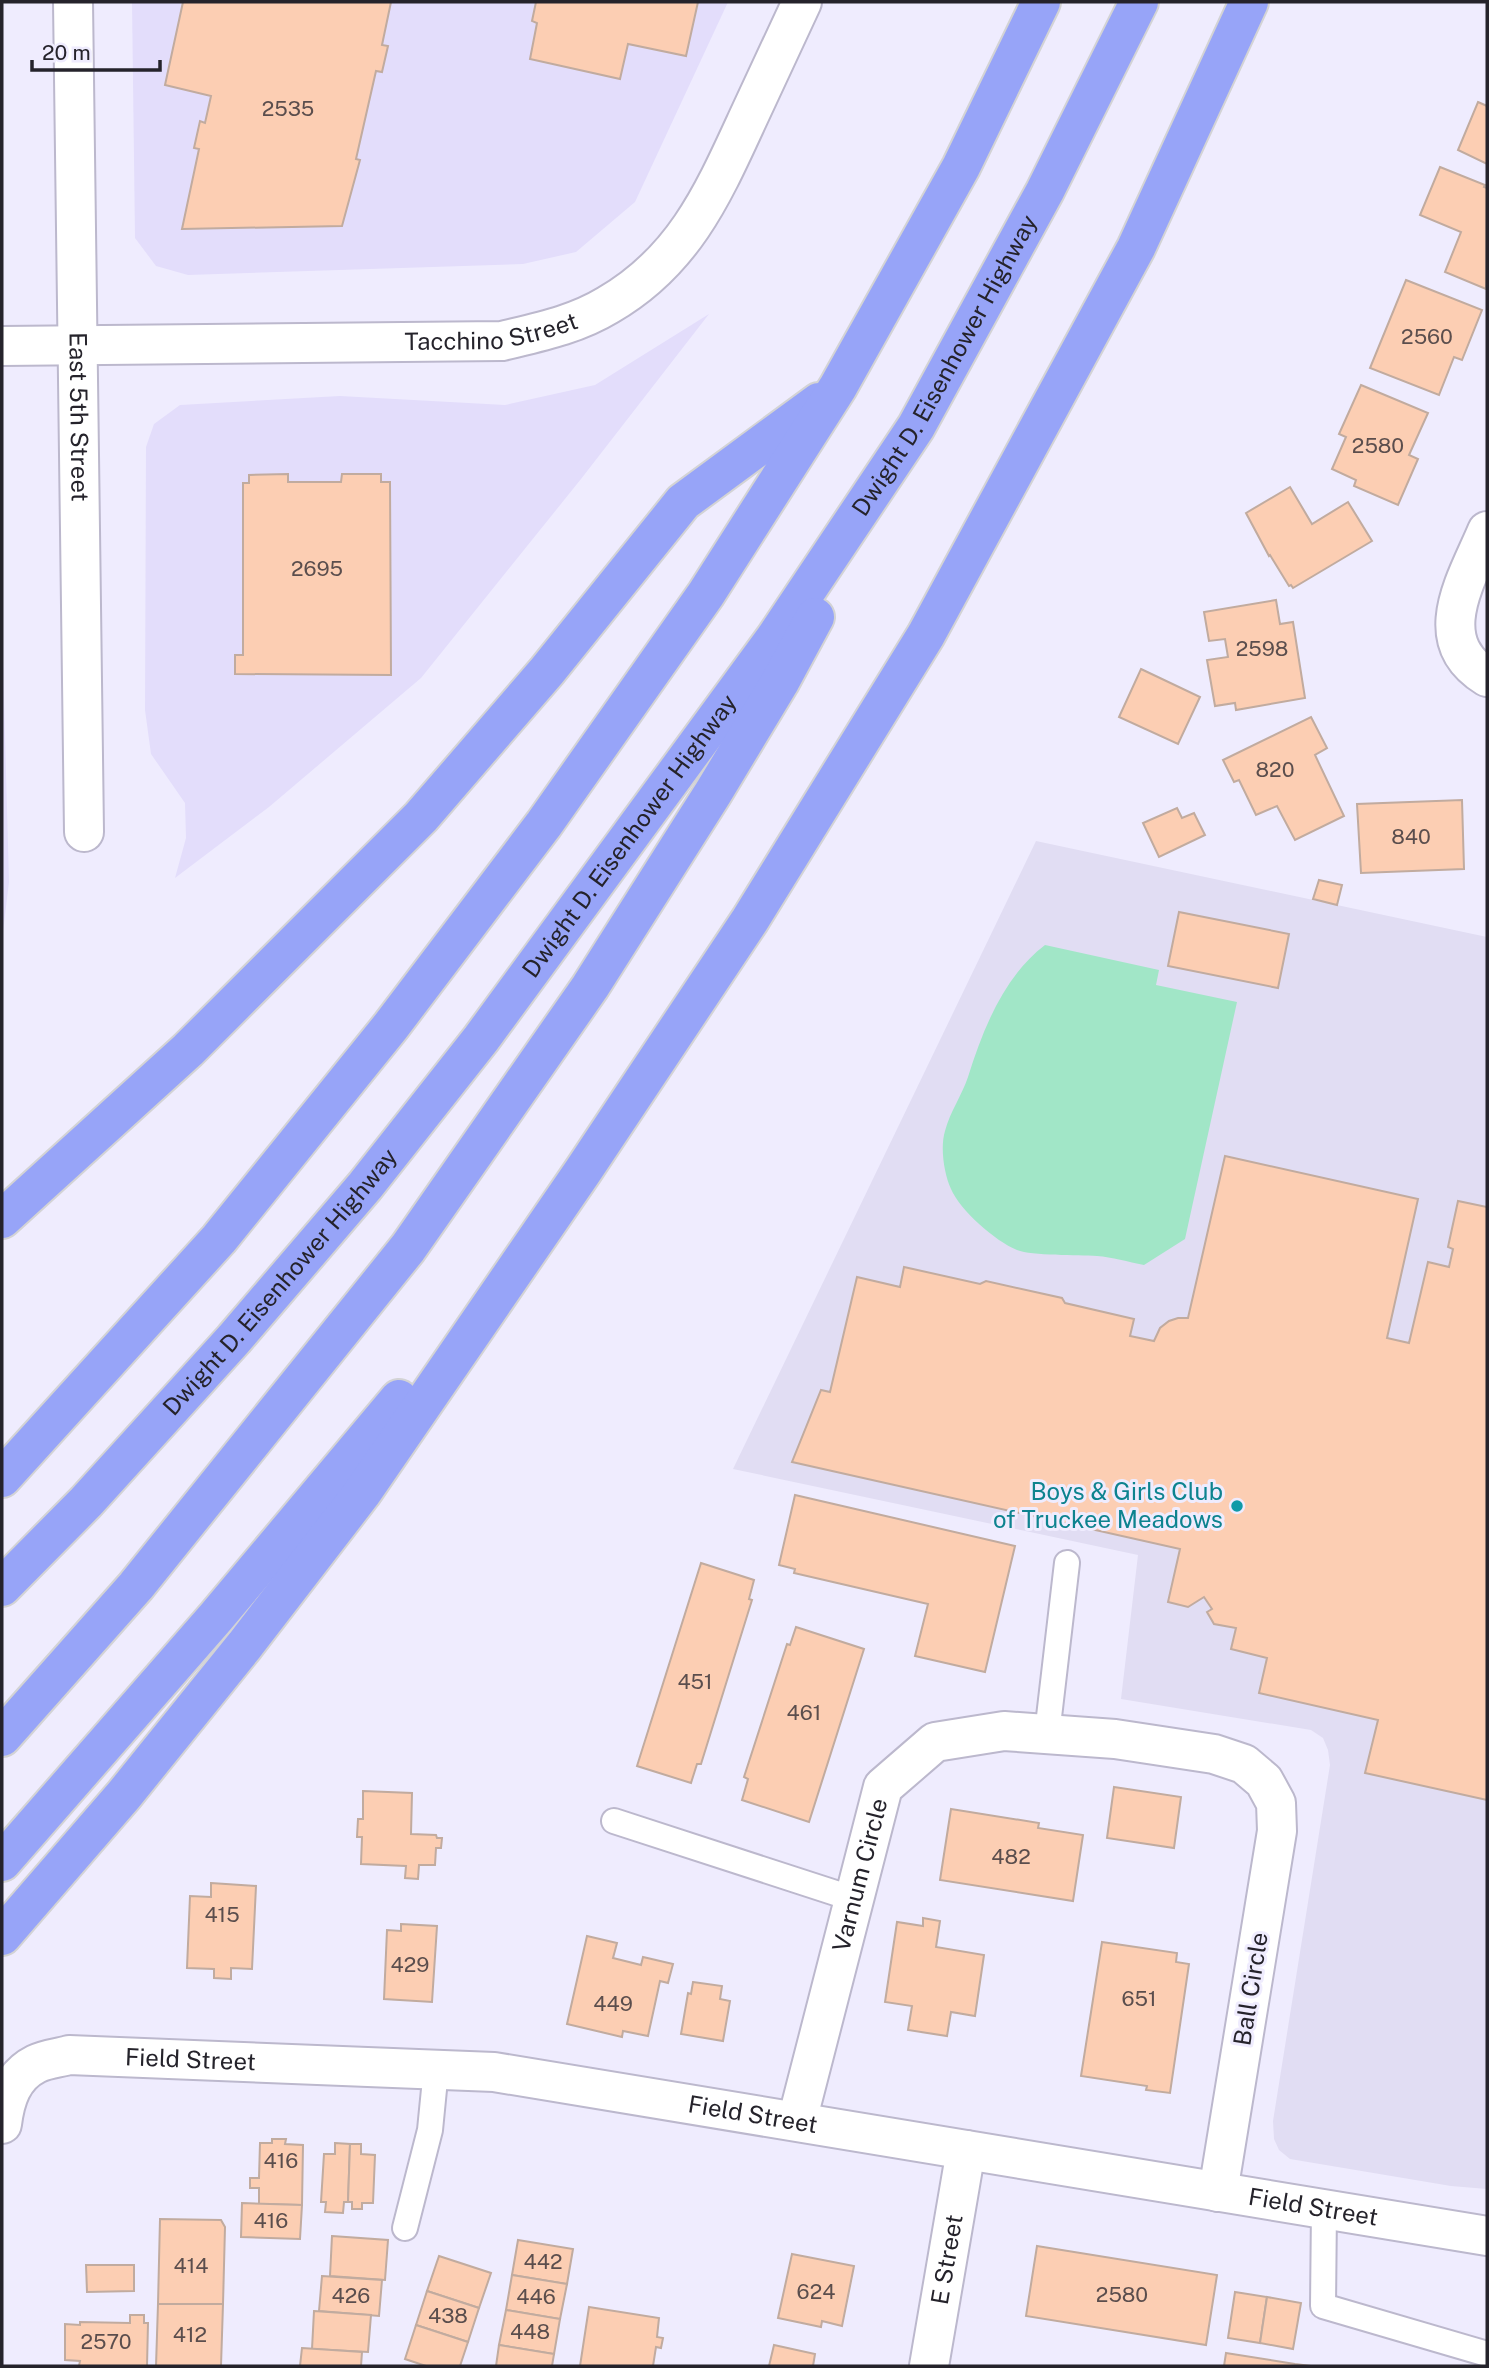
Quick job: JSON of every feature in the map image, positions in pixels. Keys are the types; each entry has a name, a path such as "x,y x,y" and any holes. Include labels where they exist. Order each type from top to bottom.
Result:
{"highway":[{"path":"2,1478 219,1240 391,1026 544,824 706,594 838,387 961,167 1041,2"},
{"name":"Dwight D. Eisenhower Highway","path":"2,1587 86,1502 233,1339 365,1186 651,811 775,638 916,427 1045,191 1139,2"},
{"path":"2,1936 124,1795 245,1645 362,1493 583,1171 750,920 926,635 1136,248 1249,2"},
{"path":"2,1219 188,1050 421,817 547,671 682,502 838,387"},
{"path":"2,1737 136,1586 416,1237 590,987 713,793 780,682 916,427"},
{"path":"2,1862 216,1616 378,1424 583,1171"}],"street":[{"name":"East 5th Street","path":"73,2 85,832"},
{"name":"Tacchino Street","path":"2,345 502,341 558,328 608,306 654,271 692,228 718,184 802,2"},
{"path":"1487,531 1458,600 1454,624 1460,650 1475,670 1487,677"},
{"name":"Varnum Circle","path":"797,2121 883,1787 935,1742 1004,1731 1115,1739 1214,1754 1244,1764 1264,1781 1268,1788"},
{"name":"Ball Circle","path":"1218,2192 1277,1831 1276,1803 1268,1788"},
{"name":"Field Street","path":"2,2124 5,2100 19,2078 36,2064 69,2055 494,2072 1487,2236"},
{"name":"E Street","path":"929,2366 966,2150"}],"lane":[{"path":"1047,1734 1067,1563"},
{"path":"614,1821 854,1899"},
{"path":"404,2228 430,2130 436,2069"},
{"path":"1324,2209 1323,2306 1487,2354"}],"shaded area":[{"path":"132,2 728,2 635,202 576,252 523,264 188,275 156,266 135,238"},
{"path":"709,314 421,678 269,807 175,878 186,838 185,803 151,754 145,710 146,447 154,424 180,405 340,396 505,405 595,385"},
{"path":"2,625 9,882 2,940"},
{"path":"1036,841 1487,937 1487,2189 1451,2186 1290,2159 1279,2150 1274,2139 1273,2121 1330,1765 1328,1750 1323,1738 1311,1730 1121,1699 1138,1555 733,1469"}],"green space":[{"path":"1045,945 1159,970 1156,985 1237,1002 1185,1239 1144,1265 1103,1257 1017,1250 979,1224 962,1206 949,1183 943,1145 947,1124 988,1022 1018,972"}],"building":[{"path":"183,2 391,2 382,45 388,46 382,72 376,71 356,159 360,160 342,226 182,229 199,149 194,148 200,121 205,123 211,96 165,85"},
{"path":"536,2 698,2 686,56 628,44 620,79 530,59 537,23 532,21"},
{"path":"1478,102 1487,106 1487,164 1458,150"},
{"path":"1440,167 1487,188 1486,289 1445,272 1461,232 1420,215"},
{"path":"1406,280 1482,310 1462,360 1454,357 1439,395 1370,368"},
{"path":"1361,385 1428,413 1409,455 1418,459 1398,505 1354,486 1356,480 1332,469 1346,437 1339,434"},
{"path":"288,474 288,482 341,482 342,474 381,474 381,482 390,482 391,675 235,674 235,655 243,655 243,483 249,483 249,475"},
{"path":"1290,487 1312,524 1348,502 1372,541 1293,588 1269,556 1246,513"},
{"path":"1276,600 1280,624 1293,622 1305,698 1236,710 1235,703 1215,706 1207,660 1228,657 1225,639 1209,641 1204,612"},
{"path":"1141,669 1200,697 1178,744 1119,717"},
{"path":"1311,717 1327,748 1315,755 1344,816 1295,840 1277,806 1256,815 1239,780 1234,782 1223,760"},
{"path":"1462,800 1464,869 1361,873 1357,804"},
{"path":"1177,808 1182,818 1194,813 1205,835 1159,857 1143,823"},
{"path":"1319,880 1342,885 1337,905 1313,899"},
{"path":"1179,912 1289,934 1278,988 1168,966"},
{"name":"Boys & Girls Club of Truckee Meadows","path":"1225,1156 1418,1199 1387,1338 1409,1343 1428,1262 1449,1267 1453,1249 1448,1247 1458,1201 1487,1207 1487,1800 1365,1773 1378,1720 1259,1693 1267,1658 1231,1649 1236,1628 1214,1624 1207,1612 1212,1609 1204,1597 1188,1607 1168,1602 1180,1549 792,1462 821,1390 830,1392 857,1277 900,1287 904,1267 980,1284 986,1281 1062,1298 1065,1303 1134,1319 1130,1336 1154,1341 1160,1328 1169,1321 1188,1318"},
{"path":"795,1495 1015,1546 985,1672 915,1656 928,1604 794,1573 795,1569 779,1565"},
{"path":"701,1563 754,1580 749,1599 752,1600 701,1764 697,1764 691,1783 637,1766"},
{"path":"796,1627 864,1649 809,1822 742,1800 748,1779 744,1777 787,1644 790,1645"},
{"path":"1114,1787 1181,1797 1174,1848 1107,1838"},
{"path":"363,1791 412,1793 411,1834 436,1835 437,1838 442,1838 441,1848 436,1848 435,1865 419,1865 418,1879 405,1878 406,1866 361,1864 362,1837 357,1837 358,1819 363,1819"},
{"path":"951,1809 1039,1823 1038,1828 1083,1835 1073,1901 940,1880"},
{"path":"211,1883 256,1886 252,1969 231,1968 231,1979 214,1978 214,1969 187,1968 190,1896 211,1897"},
{"path":"923,1918 940,1921 936,1947 984,1955 975,2016 951,2012 947,2036 908,2030 912,2006 885,2002 897,1922 923,1926"},
{"path":"401,1924 437,1926 432,2002 384,1999 387,1930 401,1931"},
{"path":"587,1936 617,1943 613,1958 641,1965 643,1957 673,1964 668,1983 660,1981 648,2036 623,2031 622,2037 567,2024"},
{"path":"1102,1942 1177,1953 1176,1962 1189,1964 1170,2093 1146,2090 1147,2086 1081,2076"},
{"path":"693,1982 722,1986 720,1999 730,2001 723,2041 681,2034 688,1993 691,1994"},
{"path":"272,2139 286,2139 285,2144 303,2145 302,2205 259,2204 259,2188 250,2188 250,2178 259,2178 260,2143 272,2143"},
{"path":"335,2143 350,2144 348,2202 344,2202 343,2213 325,2212 326,2202 321,2202 324,2154 335,2154"},
{"path":"350,2144 361,2144 361,2154 375,2155 373,2203 362,2203 362,2209 352,2209 352,2202 348,2202"},
{"path":"242,2203 302,2205 300,2239 241,2237"},
{"path":"160,2219 221,2220 225,2227 223,2304 158,2304"},
{"path":"332,2236 388,2240 385,2280 330,2276"},
{"path":"518,2240 573,2249 567,2284 512,2275"},
{"path":"1037,2246 1217,2275 1206,2345 1026,2316"},
{"path":"792,2254 854,2266 842,2326 822,2321 821,2327 778,2318"},
{"path":"439,2256 491,2273 479,2308 427,2291"},
{"path":"86,2265 134,2265 134,2291 87,2292"},
{"path":"512,2275 567,2284 560,2319 506,2310"},
{"path":"322,2276 382,2280 379,2316 319,2311"},
{"path":"427,2291 479,2308 468,2342 416,2325"},
{"path":"1235,2292 1267,2297 1260,2343 1228,2338"},
{"path":"1267,2297 1301,2303 1293,2349 1260,2343"},
{"path":"158,2304 223,2304 221,2366 156,2366"},
{"path":"589,2307 659,2318 657,2337 663,2338 661,2348 656,2347 653,2366 580,2366"},
{"path":"506,2310 560,2319 554,2354 499,2345"},
{"path":"314,2311 371,2315 368,2352 312,2349"},
{"path":"130,2315 144,2315 144,2323 148,2323 147,2366 79,2366 80,2361 65,2360 65,2324 130,2323"},
{"path":"416,2325 468,2342 460,2366 426,2366 405,2359"},
{"path":"499,2345 554,2354 552,2366 496,2366"},
{"path":"774,2345 815,2354 813,2366 769,2366"},
{"path":"302,2348 362,2352 361,2366 300,2366"},
{"path":"1226,2353 1295,2364 1311,2366 1224,2366"}],"place":[{"name":"Boys & Girls Club of Truckee Meadows","path":"1237,1506"}]}
